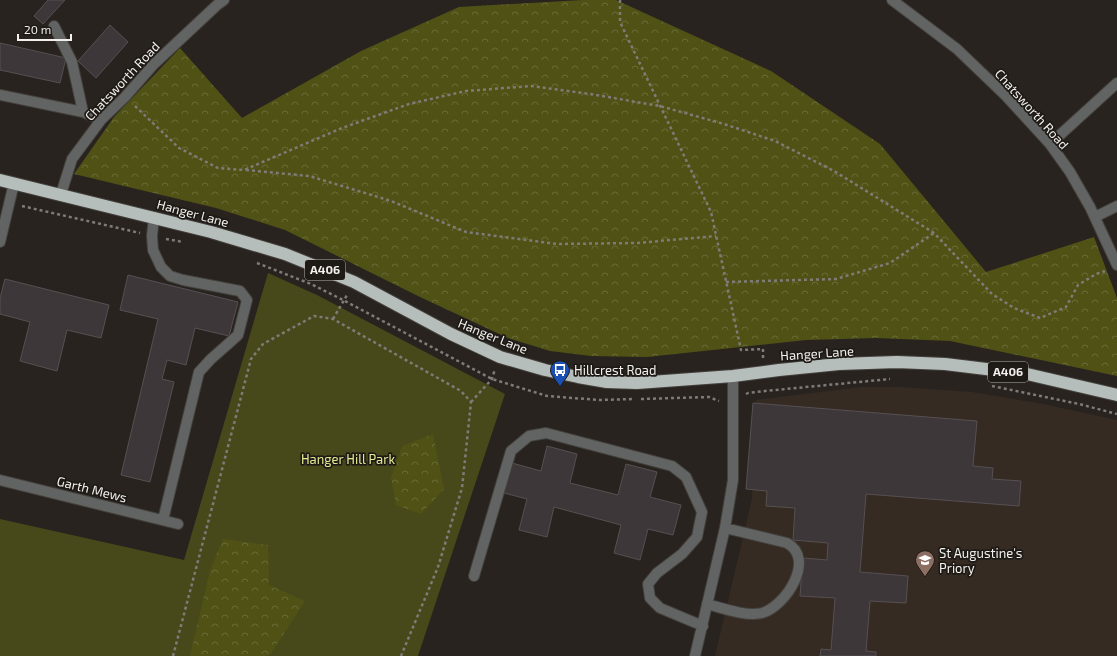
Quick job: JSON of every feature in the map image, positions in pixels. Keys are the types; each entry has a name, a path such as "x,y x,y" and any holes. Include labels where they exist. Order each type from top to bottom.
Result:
{"highway":[{"name":"Hanger Lane","path":"0,180 212,232 285,254 354,282 451,334 500,357 545,370 607,382 637,383 733,376 839,364 897,362 945,364 1027,374 1117,395"}],"street":[{"name":"Chatsworth Road","path":"61,194 72,159 101,120 125,97 154,64 216,5 224,0"},
{"name":"Chatsworth Road","path":"892,0 957,49 1006,96 1050,144 1070,172 1094,217 1113,267"},
{"path":"54,26 72,62 83,112"},
{"path":"1050,144 1117,83"},
{"path":"0,95 83,112 101,120"},
{"path":"0,242 14,183"},
{"path":"1094,217 1117,206"},
{"path":"154,217 152,236 153,250 161,266 170,276 240,291 247,300 238,335 211,358 199,372 163,520"},
{"path":"695,656 725,528 733,480 733,376"},
{"path":"474,576 511,451 528,436 546,433 672,466 686,477 702,512 697,537 682,554 657,573 648,584 650,598 660,608 703,626"},
{"name":"Garth Mews","path":"0,480 178,524"},
{"path":"707,604 748,614 763,613 780,601 788,592 795,581 798,570 797,553 794,546 787,542 725,528"}],"path":[{"path":"620,0 620,22 711,212 741,350 763,349"},
{"path":"244,170 350,125 409,104 466,91 531,86 660,106 724,124 775,141 834,171 934,233 992,294 1014,308 1040,318 1066,307 1078,285 1096,274 1113,267"},
{"path":"125,97 179,148 218,168 309,176 391,201 466,232 557,244 637,243 716,236"},
{"path":"9,203 188,243"},
{"path":"726,282 836,279 890,263 934,233"},
{"path":"255,262 311,284 492,380 547,396 599,400 709,397 718,401"},
{"path":"333,319 354,282"},
{"path":"173,656 251,359 263,344 314,316 333,319 461,390 471,402"},
{"path":"401,656 438,567 462,488 471,402 492,380 500,357"},
{"path":"748,393 897,378"},
{"path":"990,386 1079,404 1117,414"}],"shaded area":[{"name":"St Augustine's Priory","path":"861,387 899,387 972,392 1043,404 1117,420 1117,656 715,656 752,499 756,400"}],"green space":[{"path":"583,0 616,0 771,71 880,144 986,272 1094,237 1117,298 1117,376 950,341 876,338 806,340 647,357 591,356 550,351 508,338 420,297 285,230 216,208 74,174 114,117 180,48 242,118 361,51 459,7"},
{"name":"Hanger Hill Park","path":"268,273 317,295 505,394 418,656 0,656 0,519 184,560"},
{"path":"433,434 444,489 421,514 396,505 391,478 402,446"},
{"path":"223,539 268,545 269,585 305,601 268,656 190,656 210,571"}],"building":[{"path":"48,0 65,0 43,24 34,16"},
{"path":"110,25 128,42 96,78 78,61"},
{"path":"0,43 66,58 60,83 0,70"},
{"path":"128,275 238,302 229,336 195,328 186,365 167,360 162,379 174,382 150,482 121,475 158,319 120,310"},
{"path":"5,279 109,305 101,338 67,330 57,371 20,361 30,322 0,314 0,298"},
{"path":"753,403 977,421 973,466 993,468 992,479 1021,481 1019,506 866,494 860,572 908,576 906,603 870,601 866,651 876,652 876,656 820,656 821,649 831,650 835,598 800,596 803,558 827,560 828,543 793,540 795,508 766,506 767,491 746,489"},
{"path":"547,446 577,454 570,483 618,495 626,464 657,472 650,497 681,505 673,535 648,529 640,560 614,553 621,525 554,507 547,537 519,530 527,499 504,493 512,463 541,471"}],"place":[{"name":"Hillcrest Road","path":"560,387"},
{"name":"St Augustine's Priory","path":"925,577"}]}
